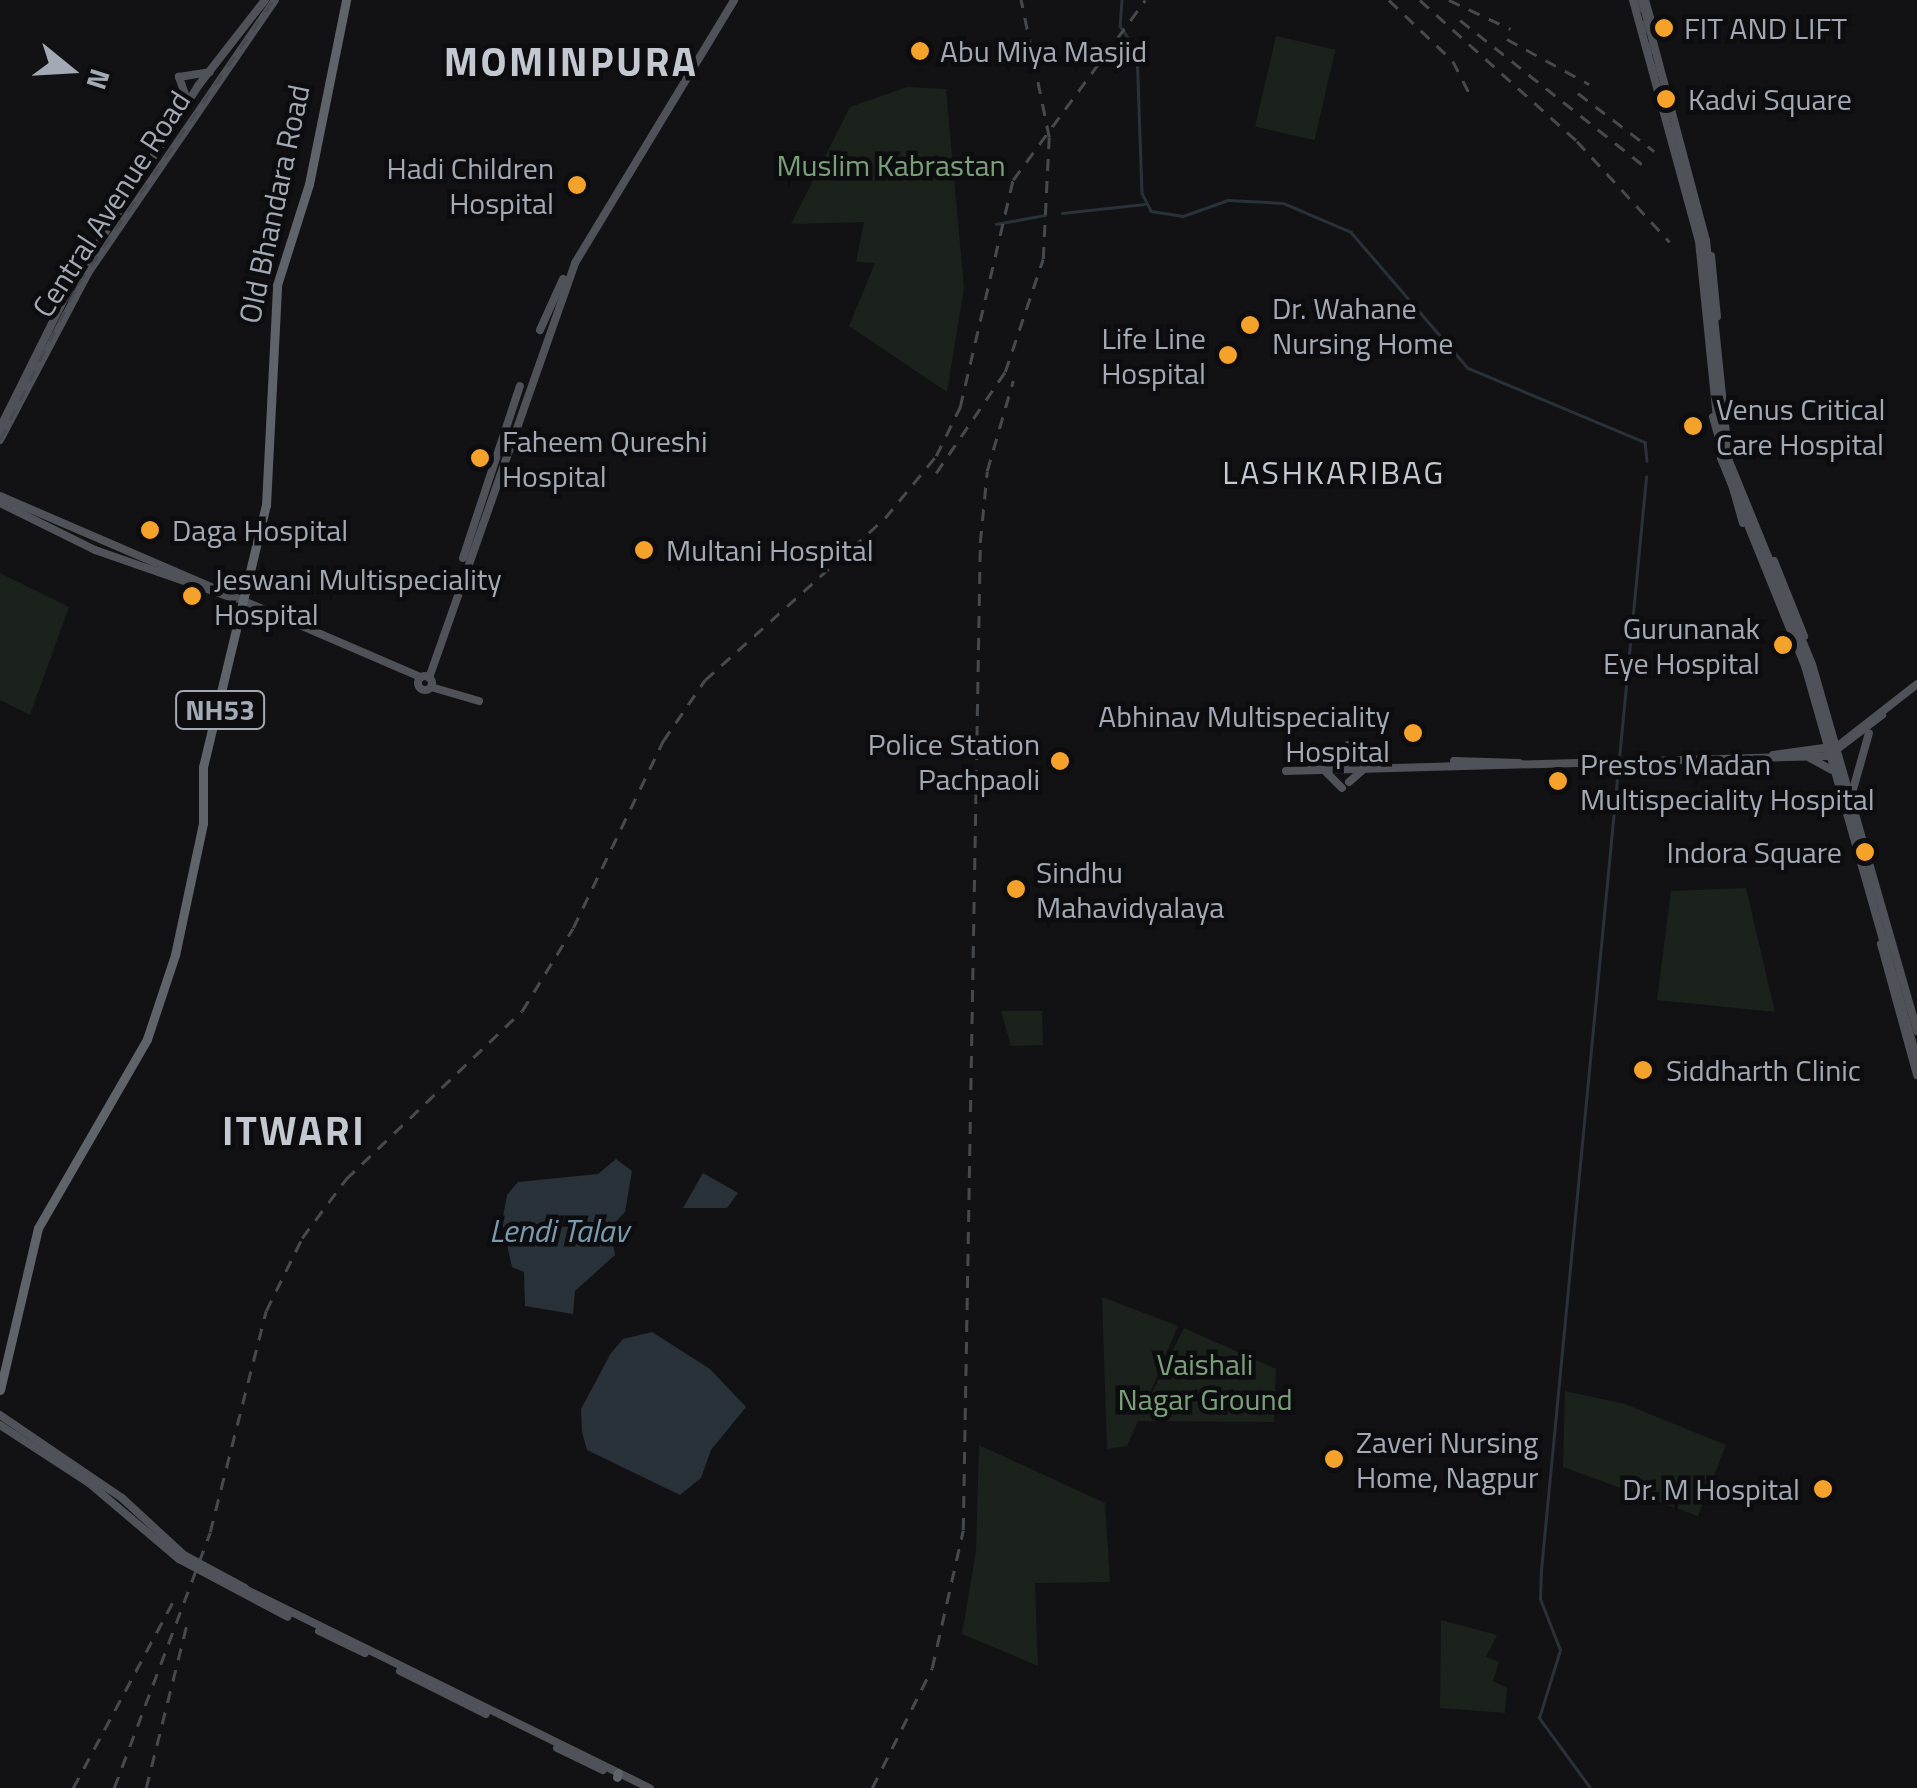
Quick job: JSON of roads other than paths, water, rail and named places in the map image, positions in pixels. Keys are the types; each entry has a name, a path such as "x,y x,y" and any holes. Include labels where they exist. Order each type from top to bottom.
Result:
{"highway":[{"name":"Old Bhandara Road","path":"0,1390 38,1228 147,1039 175,955 241,598 266,504 276,285 309,184 346,0"}],"main road":[{"name":"Central Avenue Road","path":"0,428 60,306 188,103 266,0"},
{"name":"Central Avenue Road","path":"0,440 88,273 275,0"},
{"path":"426,680 576,263 732,0"},
{"path":"1631,0 1697,242 1718,458 1822,736 1917,1075"},
{"path":"1631,0 1699,241 1721,458 1805,666 1917,1058"},
{"path":"1644,0 1711,256 1733,464 1796,613 1840,749 1917,1020"},
{"path":"1644,0 1706,240 1729,461 1812,664 1917,1031"},
{"path":"188,103 179,77 210,72"},
{"path":"0,501 98,545 241,598 407,674 475,700"},
{"path":"1840,749 1917,684"},
{"path":"1286,771 1365,765 1826,752 1840,749 1882,715"},
{"path":"1852,793 1870,728"},
{"path":"1808,753 1822,736"},
{"path":"1348,746 1365,765"},
{"path":"1808,753 1832,770"},
{"path":"1325,772 1365,765"},
{"path":"1312,769 1346,785 1365,765"},
{"path":"0,1415 184,1555 398,1667 633,1784 650,1788"},
{"path":"0,1425 134,1517"}],"water":[{"name":"Lendi Talav","path":"616,1159 632,1171 625,1212 610,1228 615,1255 575,1291 573,1314 525,1306 524,1272 512,1267 502,1222 507,1195 518,1182 598,1174"},
{"path":"703,1173 738,1193 727,1208 683,1208"},
{"path":"652,1332 710,1369 746,1407 711,1450 701,1478 680,1495 587,1450 582,1432 581,1409 611,1353 623,1339"}],"waterway":[{"path":"1122,0 1120,26 1137,50 1142,193 1151,211 1183,216 1228,200 1283,203 1351,232 1468,368 1645,442 1647,461"},
{"path":"1062,213 1145,204"},
{"path":"996,224 1045,215"},
{"path":"1590,1788 1539,1718 1560,1650 1540,1599 1541,1570 1646,477"}],"railway":[{"path":"0,440 78,284 273,0"},
{"path":"936,473 1005,372 1043,259 1049,137 1021,0"},
{"path":"114,1788 210,1532 266,1311 302,1238 346,1179 522,1011 573,928 663,741 705,680 885,518 936,456 960,407 1013,180 1145,0"},
{"path":"1389,0 1453,61 1470,94"},
{"path":"1420,0 1577,141 1670,242"},
{"path":"1449,0 1511,29"},
{"path":"1637,0 1702,244 1726,466 1806,658 1917,1049"},
{"path":"1460,20 1648,169"},
{"path":"1507,39 1589,84"},
{"path":"1578,93 1654,151"},
{"path":"872,1788 932,1668 963,1530 980,543 987,471 1013,381"},
{"path":"73,1788 176,1596"},
{"path":"146,1788 188,1620"}],"place":[{"name":"FIT AND LIFT","path":"1664,28"},
{"name":"Abu Miya Masjid","path":"920,51"},
{"name":"Kadvi Square","path":"1666,99"},
{"name":"Hadi Children Hospital","path":"577,185"},
{"name":"Dr. Wahane Nursing Home","path":"1250,325"},
{"name":"Life Line Hospital","path":"1228,355"},
{"name":"Venus Critical Care Hospital","path":"1693,426"},
{"name":"Faheem Qureshi Hospital","path":"480,458"},
{"name":"Daga Hospital","path":"150,530"},
{"name":"Multani Hospital","path":"644,550"},
{"name":"Jeswani Multispeciality Hospital","path":"192,596"},
{"name":"Gurunanak Eye Hospital","path":"1783,645"},
{"name":"Abhinav Multispeciality Hospital","path":"1413,733"},
{"name":"Police Station Pachpaoli","path":"1060,761"},
{"name":"Prestos Madan Multispeciality Hospital","path":"1558,781"},
{"name":"Indora Square","path":"1865,852"},
{"name":"Sindhu Mahavidyalaya","path":"1016,889"},
{"name":"Siddharth Clinic","path":"1643,1070"},
{"name":"Zaveri Nursing Home, Nagpur","path":"1334,1459"},
{"name":"Dr. M Hospital","path":"1823,1489"}],"district":[{"name":"MOMINPURA","path":"571,62"},
{"name":"LASHKARIBAG","path":"1334,472"},
{"name":"ITWARI","path":"294,1131"}],"park label":[{"name":"Muslim Kabrastan","path":"891,165"},
{"name":"Vaishali Nagar Ground","path":"1205,1381"}]}
